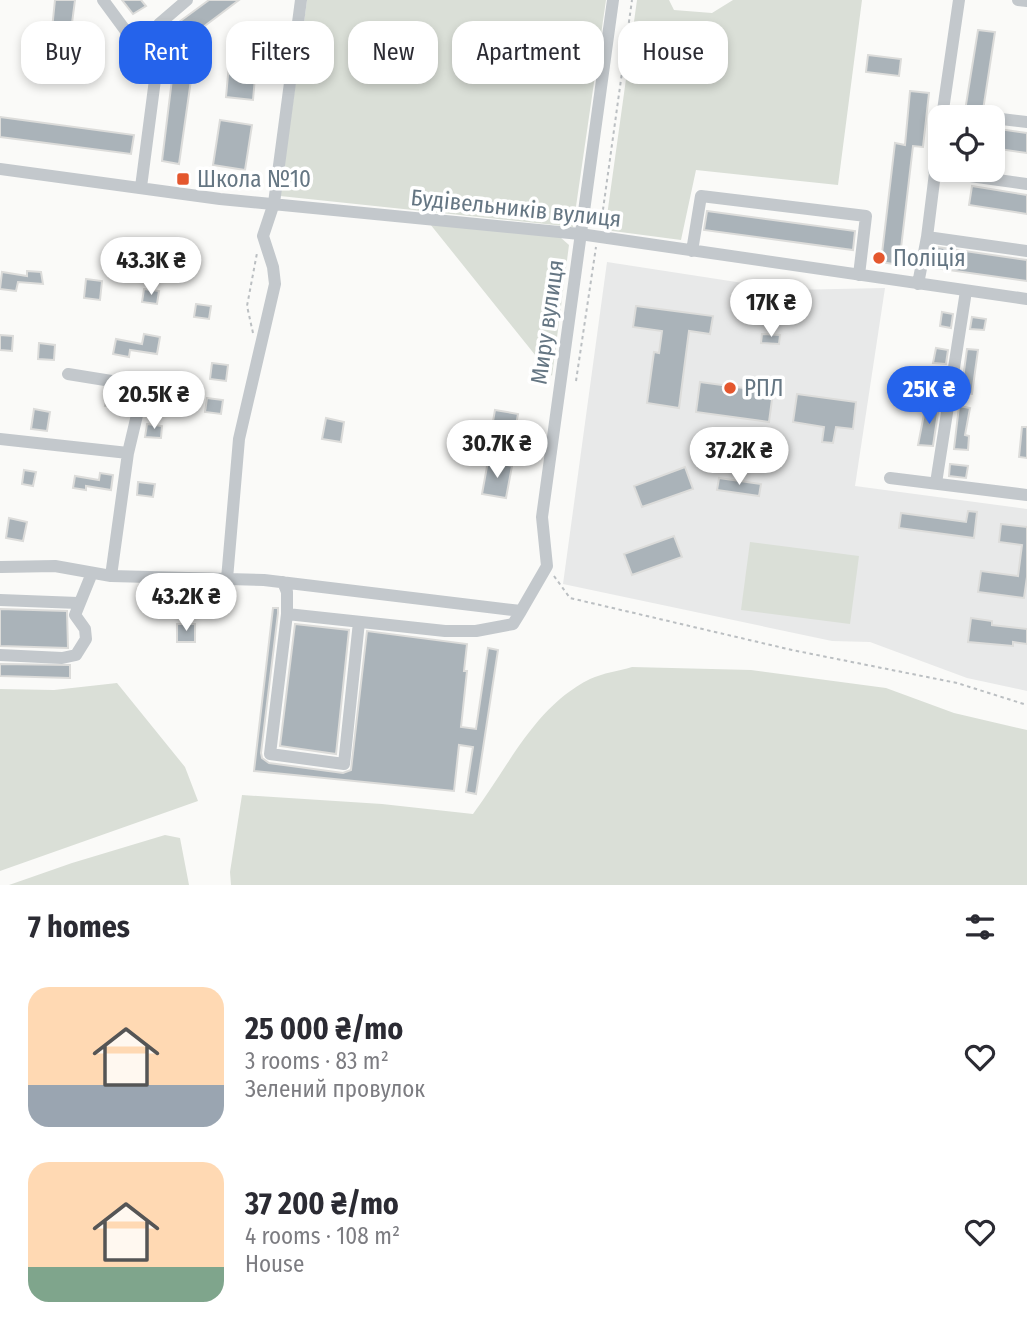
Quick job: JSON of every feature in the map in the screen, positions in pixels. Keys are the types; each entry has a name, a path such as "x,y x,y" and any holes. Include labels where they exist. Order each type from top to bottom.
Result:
{"street":[{"path":"103,0 119,22"},
{"path":"162,21 186,0"},
{"path":"227,579 239,439 275,284 273,267 263,236 274,203 301,0"},
{"name":"Миру вулиця","path":"547,566 542,517 613,0"},
{"path":"944,105 959,0"},
{"path":"1018,0 1027,1"},
{"path":"141,187 154,84"},
{"path":"1005,119 1027,122"},
{"name":"Будівельників вулиця","path":"0,169 220,199 580,234 1027,299"},
{"path":"1005,181 1027,184"},
{"path":"918,284 927,237 933,182"},
{"path":"692,251 701,196 866,216 859,275"},
{"path":"927,237 1027,251"},
{"path":"936,483 966,291"},
{"path":"68,374 130,384 142,394 128,453 111,576"},
{"path":"0,439 128,453"},
{"path":"890,478 1027,495"},
{"path":"2,567 55,566 111,576 283,582 522,611"},
{"path":"287,614 445,631 476,631 513,624 547,566"},
{"path":"0,655 62,658 76,654 86,639 85,629 75,615 92,573"},
{"path":"283,582 288,592 287,614 270,754 344,764 359,622"},
{"path":"0,600 78,603"}],"path":[{"path":"576,381 632,0"},
{"path":"252,332 247,306 248,290 263,236"},
{"path":"547,566 570,598 792,650 957,683 1027,705"}],"shaded area":[{"path":"307,0 606,0 603,21 452,21 452,84 594,84 573,227 280,196 295,84 334,84 334,21 304,21"},
{"path":"637,0 669,0 674,10 712,13 733,0 862,0 838,185 696,170 681,240 605,230 625,84 728,84 728,21 634,21"},
{"path":"430,224 560,237 569,245 552,376"},
{"name":"РПЛ","path":"607,262 788,290 885,288 855,486 1027,509 1027,691 967,678 870,642 832,641 563,584"},
{"path":"750,542 859,556 850,624 741,610"},
{"path":"632,667 751,670 886,688 954,713 1027,730 1027,885 231,885 230,872 242,795 382,804 473,814 524,739 553,705 590,679"},
{"path":"117,683 185,767 198,801 0,871 0,689 54,690"},
{"path":"165,835 180,838 189,885 9,885 72,863"}],"building":[{"path":"55,0 75,0 72,21 53,21"},
{"path":"122,0 141,0 146,6 133,14"},
{"path":"209,0 239,0 211,21 180,21"},
{"path":"978,30 995,32 984,105 966,105"},
{"path":"868,55 901,59 899,76 866,72"},
{"path":"171,84 190,84 179,164 162,161"},
{"path":"227,84 254,84 253,100 226,97"},
{"path":"910,91 929,93 923,147 913,146 899,265 881,262 895,143 905,145"},
{"path":"0,117 134,135 131,154 0,137"},
{"path":"220,120 252,125 245,170 213,165"},
{"path":"1005,130 1027,133 1027,153 1005,150"},
{"path":"972,186 1027,195 1027,214 969,205"},
{"path":"707,211 855,231 853,250 704,230"},
{"path":"937,247 1027,260 1027,281 934,268"},
{"path":"27,271 41,272 43,284 18,282 16,291 0,289 2,272 27,276"},
{"path":"86,279 102,281 100,300 84,298"},
{"path":"144,289 159,291 157,304 142,302"},
{"path":"196,304 211,306 209,319 194,317"},
{"path":"636,306 713,316 710,334 689,331 679,408 647,403 654,352 659,353 662,331 633,327"},
{"path":"942,312 953,314 951,328 940,326"},
{"path":"972,317 986,319 984,330 970,329"},
{"path":"144,334 160,337 157,354 130,350 129,357 113,354 116,339 142,344"},
{"path":"762,334 780,335 779,344 761,343"},
{"path":"0,335 13,336 12,351 0,350"},
{"path":"39,343 55,345 54,360 38,359"},
{"path":"936,348 948,350 946,364 933,363"},
{"path":"967,349 978,350 972,394 961,393"},
{"path":"212,363 228,365 226,381 210,379"},
{"path":"700,382 773,392 769,422 696,412"},
{"path":"108,393 123,395 121,408 105,406"},
{"path":"797,394 856,402 853,429 836,427 833,443 822,442 824,427 793,422"},
{"path":"207,398 223,400 221,414 205,412"},
{"path":"926,404 939,406 933,446 918,445"},
{"path":"959,406 970,408 965,435 969,436 968,450 954,449"},
{"path":"34,409 50,412 47,431 31,429"},
{"path":"495,410 518,414 512,448 489,444"},
{"path":"326,418 344,422 341,442 322,439"},
{"path":"147,424 162,426 161,438 145,437"},
{"path":"1022,427 1027,427 1027,458 1019,457"},
{"path":"488,461 512,466 506,498 482,494"},
{"path":"950,464 968,466 966,478 949,476"},
{"path":"685,467 693,489 642,507 634,486"},
{"path":"24,470 36,472 33,486 22,484"},
{"path":"100,473 113,475 111,490 86,486 86,490 73,488 75,476 99,480"},
{"path":"719,478 761,484 759,496 717,490"},
{"path":"138,482 155,484 153,497 137,495"},
{"path":"968,511 977,512 974,538 899,528 901,513 966,522"},
{"path":"9,518 27,522 23,541 6,538"},
{"path":"1001,524 1027,527 1027,577 1024,598 978,592 981,571 1018,576 1022,545 999,542"},
{"path":"674,536 682,557 632,575 624,554"},
{"path":"273,608 278,608 278,613 261,753 262,758 269,763 343,773 351,770 367,631 467,644 461,727 476,729 488,648 498,650 476,794 466,792 473,747 459,745 454,791 254,771"},
{"path":"0,609 67,611 68,648 0,646"},
{"path":"971,618 992,621 992,625 1027,629 1027,644 1013,642 1013,646 968,642"},
{"path":"177,624 195,624 195,642 177,642"},
{"path":"295,624 349,630 336,754 280,746"},
{"path":"0,664 70,665 70,678 0,676"}],"place":[{"name":"Школа №10","path":"183,179"},
{"name":"Поліція","path":"879,258"},
{"name":"РПЛ","path":"730,388"}]}
